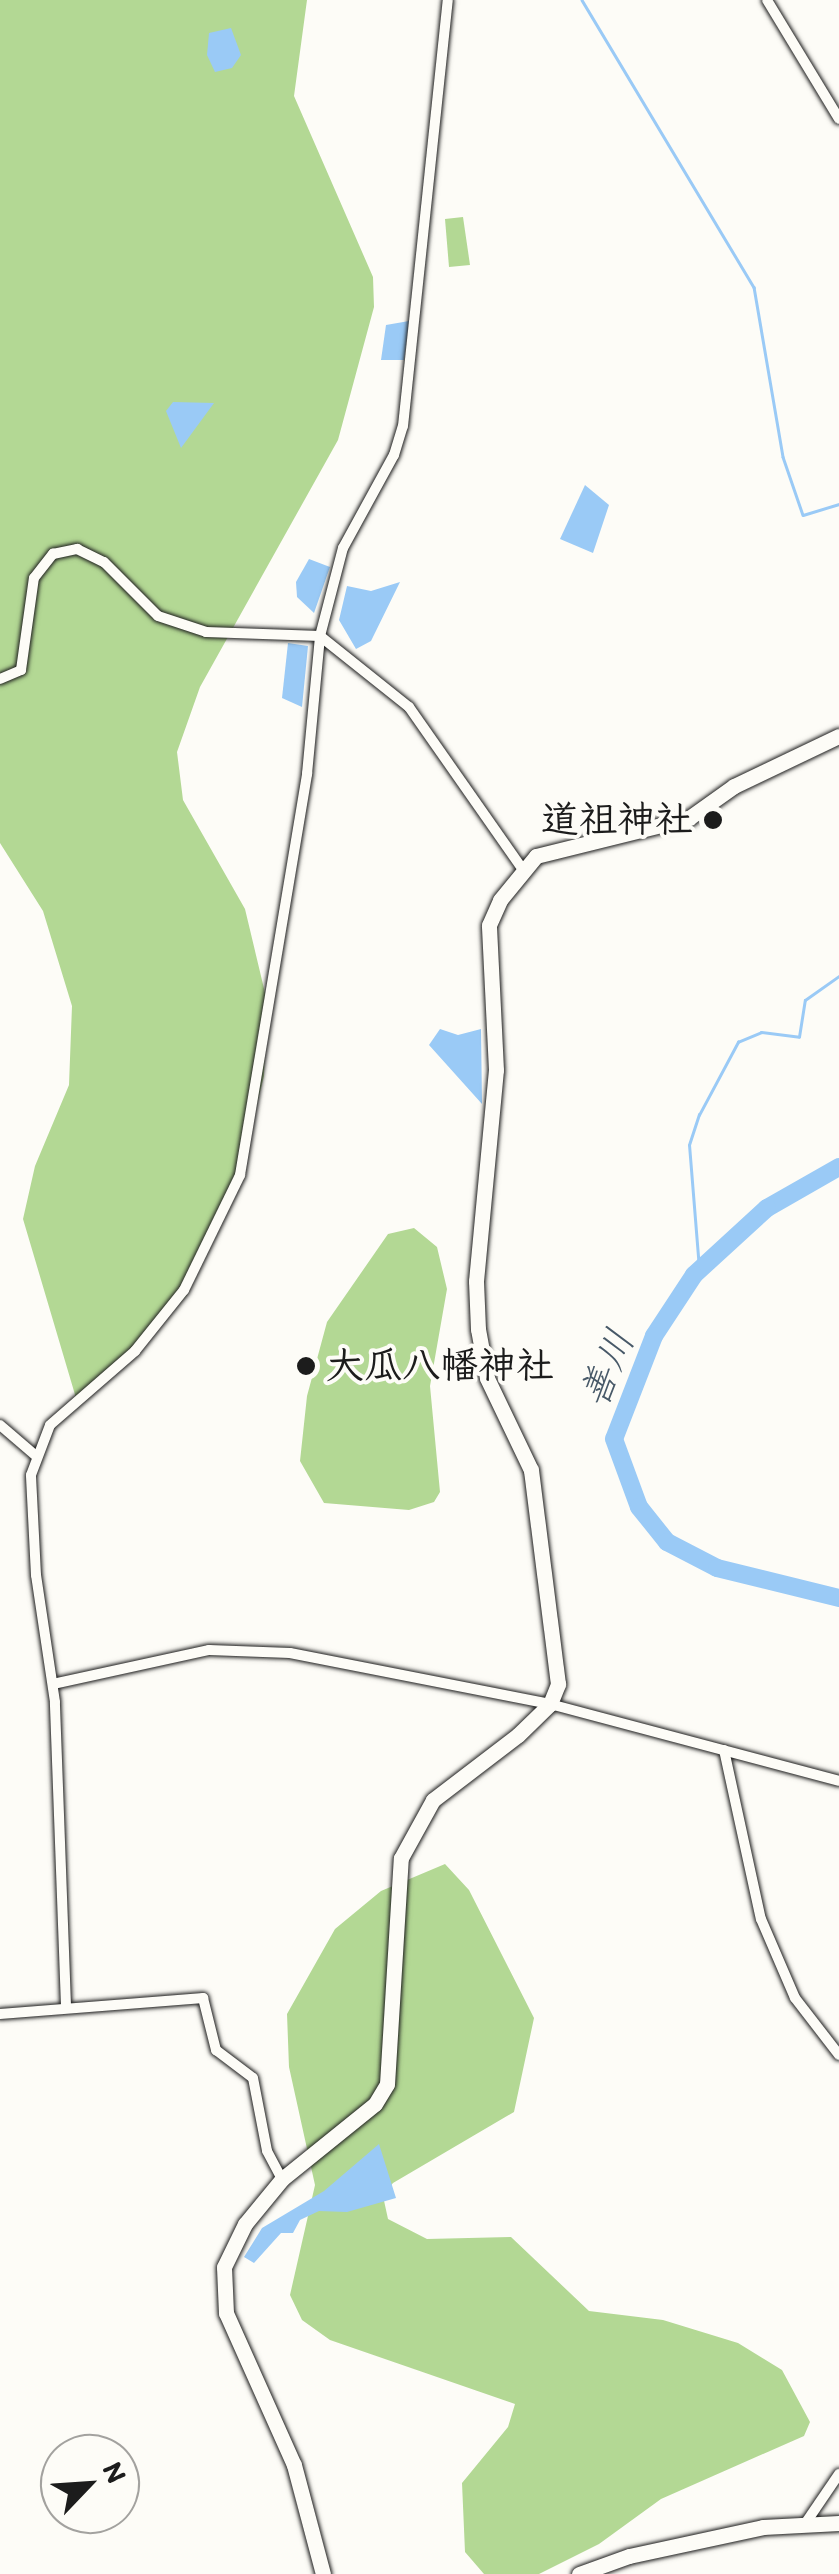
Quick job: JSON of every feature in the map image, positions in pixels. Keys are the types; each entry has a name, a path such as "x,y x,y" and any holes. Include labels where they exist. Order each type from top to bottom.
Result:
{"street":[{"path":"66,2006 52,1684 30,1512 36,1455 50,1425 135,1351 184,1290 240,1175 308,774 320,636 343,548 394,456 403,426 448,0"},
{"path":"768,0 839,120"},
{"path":"0,679 21,670 34,578 52,554 77,548 104,562 158,616 206,632 320,636 410,707 524,871"},
{"path":"323,2574 294,2465 236,2344 222,2289 232,2244 282,2179 367,2111 387,2084 401,1858 432,1800 550,1704 558,1684 531,1470 488,1378 476,1281 496,1070 489,925 500,900 524,871 552,849 688,818 734,786 839,736"},
{"path":"0,1425 36,1455"},
{"path":"52,1684 240,1648 550,1704 839,1781"},
{"path":"724,1750 761,1918 795,1998 839,2055"},
{"path":"0,2014 203,1998 216,2050 254,2078 267,2151 282,2179"},
{"path":"806,2521 839,2474"},
{"path":"578,2574 629,2556 806,2521 839,2523"}],"green space":[{"path":"0,0 307,0 294,96 373,277 374,307 338,440 200,687 177,752 183,800 245,909 266,997 264,1076 232,1202 187,1295 132,1357 76,1398 23,1219 35,1166 69,1085 72,1006 43,911 0,843"},
{"path":"463,217 470,265 449,267 445,219"},
{"path":"414,1228 437,1247 447,1289 430,1386 440,1492 434,1502 409,1510 324,1503 300,1461 307,1396 327,1322 388,1234"},
{"path":"445,1864 469,1890 534,2018 514,2112 393,2183 383,2196 388,2219 427,2239 511,2237 589,2311 663,2320 738,2343 782,2370 810,2422 804,2436 661,2499 599,2544 539,2574 484,2574 465,2552 462,2483 508,2427 515,2404 330,2340 302,2320 290,2295 315,2185 289,2067 287,2014 335,1929 381,1891"}],"water":[{"path":"231,28 241,55 232,68 215,72 207,55 209,33"},
{"path":"409,321 404,360 381,360 386,325"},
{"path":"173,402 214,403 181,448 166,411"},
{"path":"585,485 609,505 593,553 560,539"},
{"path":"309,559 330,567 314,613 297,597 296,582"},
{"path":"400,582 371,641 356,649 339,620 347,586 371,591"},
{"path":"288,643 308,646 302,707 282,698"},
{"path":"440,1029 458,1035 481,1029 482,1104 429,1045"},
{"path":"379,2144 396,2198 347,2212 319,2211 300,2220 293,2233 281,2233 254,2263 244,2257 262,2228 324,2191"}],"waterway":[{"path":"582,0 754,287 783,457 803,515 839,504"},
{"path":"699,1269 689,1145 699,1115 738,1042 761,1032 799,1037 805,1000 839,976"},
{"name":"善川","path":"839,1167 767,1208 694,1275 654,1336 614,1439 639,1507 667,1542 717,1568 839,1598"}],"place":[{"name":"道祖神社","path":"713,820"},
{"name":"大瓜八幡神社","path":"306,1366"}]}
